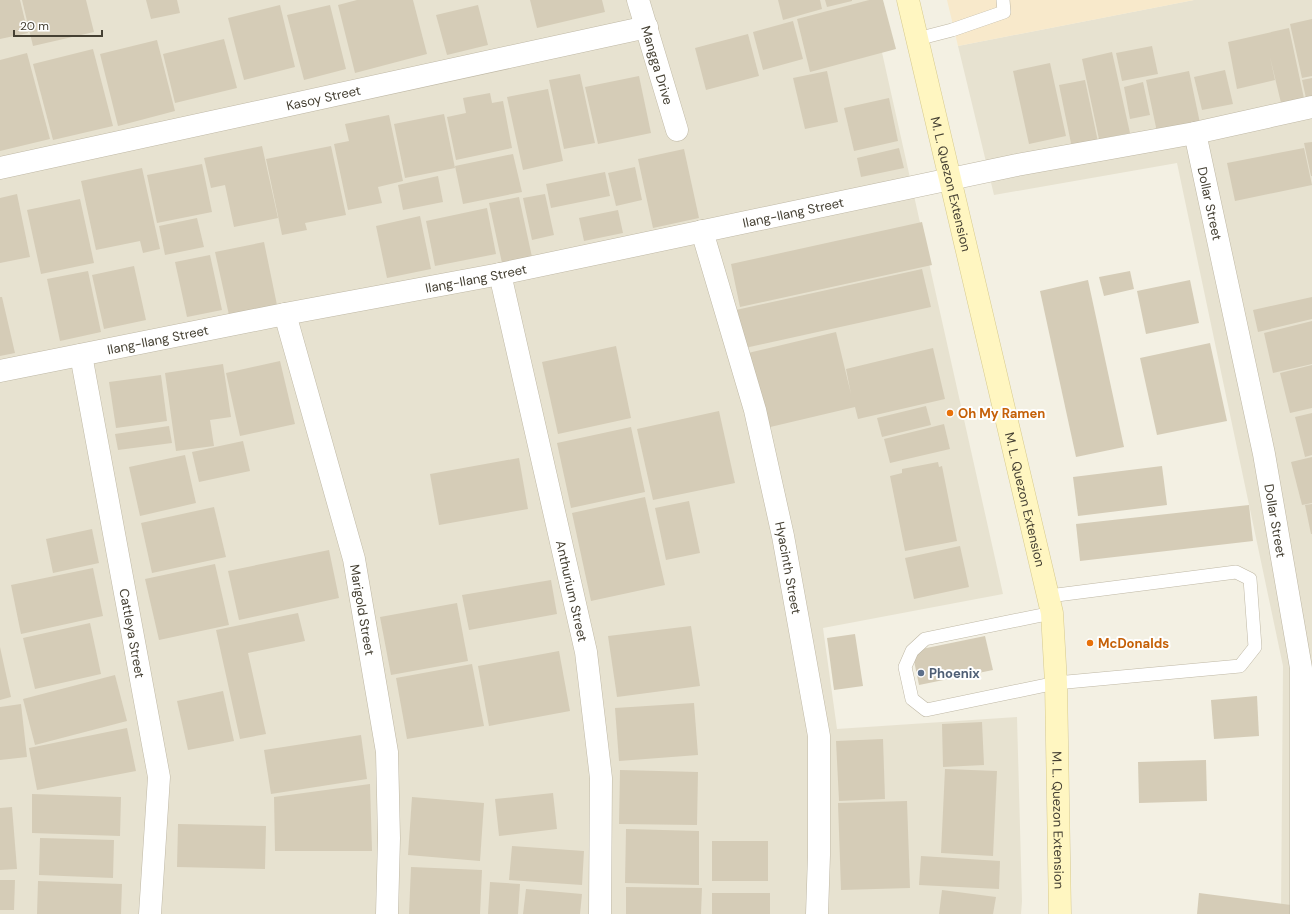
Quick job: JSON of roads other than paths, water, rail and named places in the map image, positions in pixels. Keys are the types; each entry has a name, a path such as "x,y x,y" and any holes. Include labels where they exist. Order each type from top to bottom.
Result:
{"main road":[{"name":"M. L. Quezon Extension","path":"908,0 1050,604 1056,683 1060,914"}],"street":[{"name":"Mangga Drive","path":"638,0 677,130"},
{"name":"Kasoy Street","path":"0,168 647,27"},
{"name":"Ilang-Ilang Street","path":"0,371 285,314 500,274 1017,165 1195,133 1312,107"},
{"name":"Dollar Street","path":"1195,133 1264,454 1301,668 1301,914"},
{"name":"Hyacinth Street","path":"702,231 755,410 783,536 819,736 820,854 817,914"},
{"name":"Anthurium Street","path":"500,274 586,652 601,778 600,914"},
{"name":"Marigold Street","path":"285,314 354,559 387,752 389,838 387,914"},
{"name":"Cattleya Street","path":"81,355 159,777 150,914"}],"lane":[{"path":"917,38 952,30 1004,12 1003,0"},
{"path":"1236,572 1250,579 1255,647 1240,666 1056,683 926,710 912,699 905,666 912,651 925,639 1050,604 1236,572"}],"place":[{"name":"Oh My Ramen","path":"950,413"},
{"name":"McDonalds","path":"1090,643"},
{"name":"Phoenix","path":"921,673"}]}
